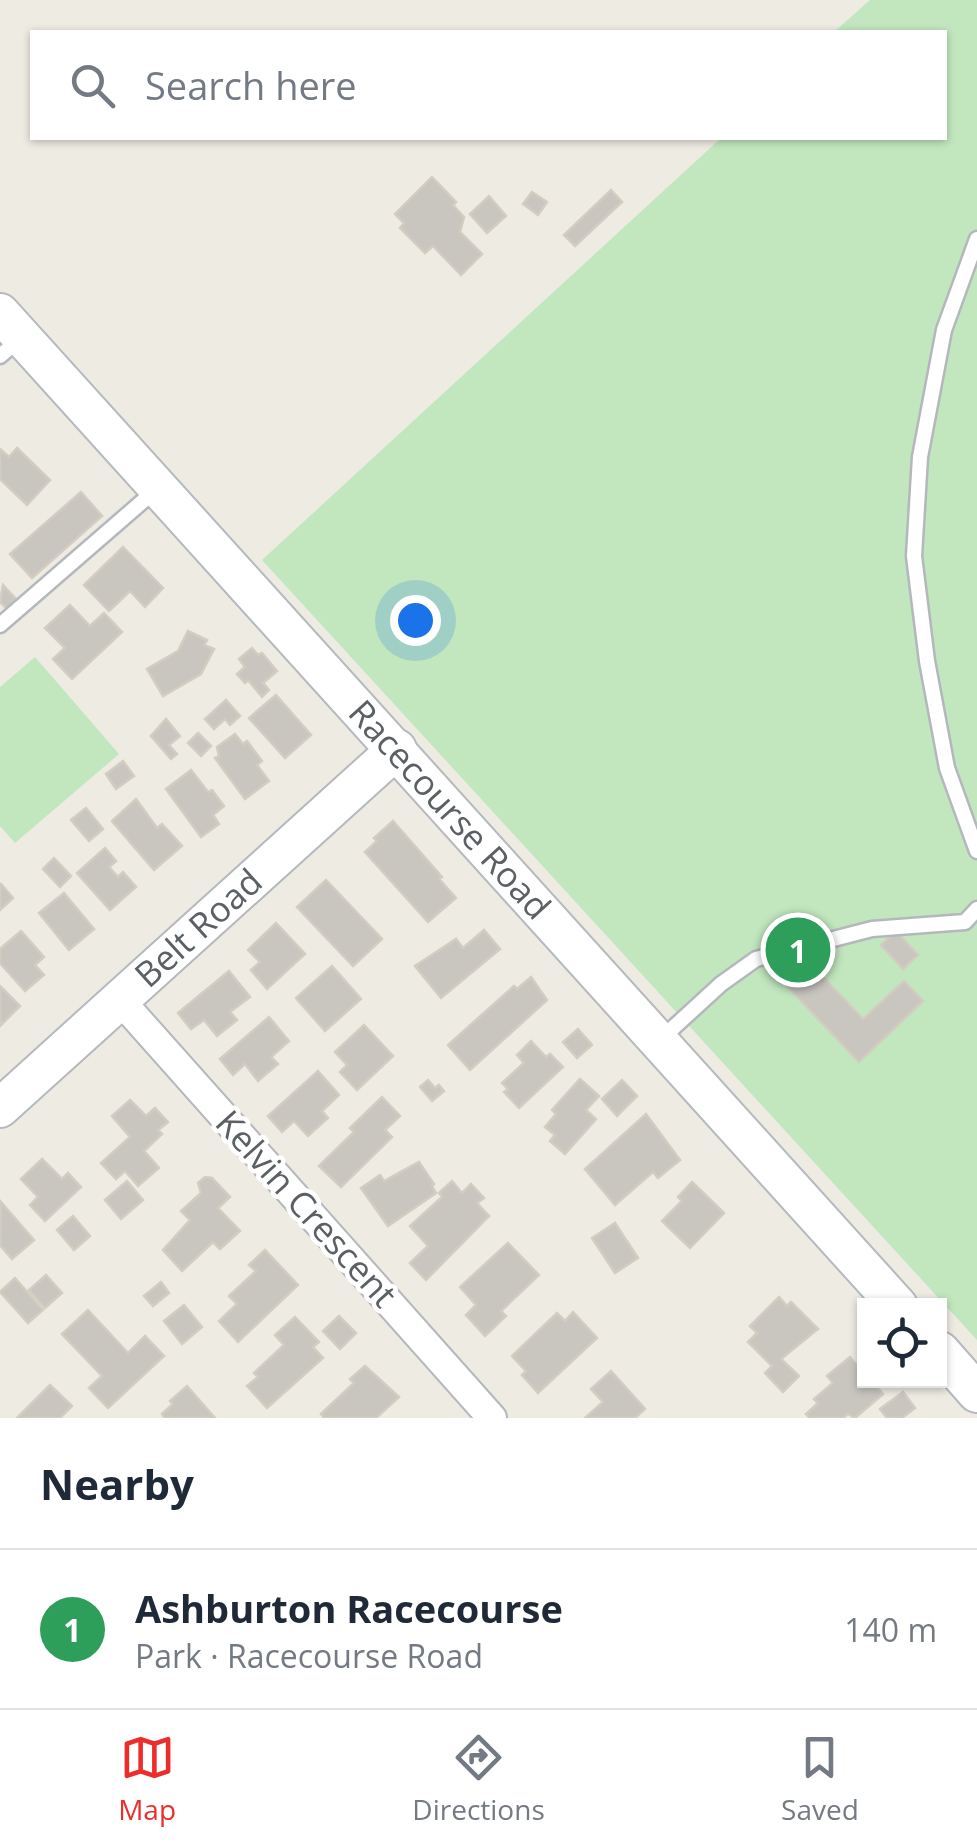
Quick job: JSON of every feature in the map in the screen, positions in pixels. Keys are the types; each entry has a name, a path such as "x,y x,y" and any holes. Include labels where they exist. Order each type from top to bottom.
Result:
{"street":[{"name":"Racecourse Road","path":"7,336 159,488 891,1298"},
{"name":"Belt Road","path":"3,1100 120,1000 396,749"},
{"name":"Kelvin Crescent","path":"120,1000 492,1418"},
{"path":"947,1359 977,1393"}],"lane":[{"path":"977,239 944,330 920,457 914,556 926,661 947,768 977,850"},
{"path":"0,626 159,488"},
{"path":"659,1040 721,984 756,960 872,928 965,922 977,908"}],"green space":[{"path":"870,0 977,0 977,1340 947,1307 947,1298 938,1298 262,560 719,140 947,140 947,30 836,30"},
{"path":"35,657 119,754 15,843 0,826 0,687"}],"building":[{"path":"432,177 456,202 453,205 464,217 460,232 482,254 461,275 433,246 425,253 400,228 404,223 395,214"},
{"path":"611,190 622,202 575,246 564,235"},
{"path":"532,192 547,202 538,215 523,204"},
{"path":"489,196 506,216 487,233 470,214"},
{"path":"17,448 50,480 27,505 0,479 0,449 9,457"},
{"path":"81,492 102,516 32,578 10,554"},
{"path":"123,547 163,588 145,607 130,591 109,611 84,585"},
{"path":"3,585 16,599 7,609 0,602"},
{"path":"70,605 90,626 104,613 122,632 72,679 53,659 65,648 45,628"},
{"path":"188,631 207,640 204,645 214,649 201,674 163,696 147,669 178,651"},
{"path":"252,648 258,655 262,653 277,671 263,683 269,690 262,697 248,680 245,683 237,674 245,667 239,659"},
{"path":"276,695 311,735 285,758 249,718"},
{"path":"226,700 240,716 230,725 225,719 214,729 205,719"},
{"path":"166,719 180,736 169,745 177,754 171,759 151,736"},
{"path":"198,733 211,746 201,756 188,743"},
{"path":"235,734 243,744 247,741 262,761 257,765 269,781 245,799 215,758 219,756 217,747"},
{"path":"123,761 134,776 116,789 106,774"},
{"path":"191,770 224,806 213,815 219,824 201,837 166,789"},
{"path":"136,799 157,828 162,824 182,846 154,870 112,821"},
{"path":"86,808 103,829 89,841 71,820"},
{"path":"393,821 456,898 428,922 365,852"},
{"path":"105,848 116,861 109,867 118,877 123,872 136,887 110,910 77,873"},
{"path":"54,858 71,876 60,887 43,869"},
{"path":"326,880 382,939 353,966 297,907"},
{"path":"0,885 13,898 0,910"},
{"path":"64,893 94,929 69,950 39,913"},
{"path":"276,923 305,954 267,989 251,970 260,962 248,950"},
{"path":"484,930 500,949 441,998 415,966 456,939 463,948"},
{"path":"21,931 44,957 35,965 44,975 25,991 0,963 0,949"},
{"path":"896,931 918,955 903,969 881,945"},
{"path":"810,963 863,1019 904,981 923,1001 859,1062 787,986"},
{"path":"332,966 361,999 325,1031 296,998"},
{"path":"229,971 250,997 230,1012 237,1020 217,1036 204,1020 191,1029 178,1013"},
{"path":"531,977 547,1000 470,1070 448,1045 514,986 517,989"},
{"path":"0,986 20,1006 0,1026"},
{"path":"269,1017 289,1041 271,1057 278,1064 258,1081 245,1064 233,1075 220,1059"},
{"path":"364,1025 393,1056 357,1090 340,1072 347,1065 335,1052"},
{"path":"578,1029 592,1045 577,1058 563,1042"},
{"path":"531,1041 563,1067 519,1108 504,1092 508,1089 502,1083 524,1063 517,1055"},
{"path":"318,1071 339,1095 322,1111 328,1118 308,1136 294,1121 282,1132 268,1116"},
{"path":"580,1079 599,1096 586,1110 596,1119 565,1154 550,1141 555,1135 545,1127 556,1114 552,1110"},
{"path":"428,1080 444,1091 432,1101 420,1087"},
{"path":"622,1080 637,1096 617,1116 602,1099"},
{"path":"382,1097 400,1116 385,1130 392,1137 341,1187 319,1166"},
{"path":"130,1100 146,1116 155,1108 168,1122 158,1130 162,1134 144,1151 159,1168 138,1186 125,1171 116,1179 101,1163 130,1137 112,1116"},
{"path":"646,1114 680,1160 658,1178 653,1172 615,1205 585,1169"},
{"path":"42,1159 62,1179 68,1173 81,1187 45,1221 30,1205 38,1197 21,1179"},
{"path":"419,1162 436,1193 388,1226 361,1188 380,1175 384,1181"},
{"path":"205,1177 212,1178 230,1197 218,1208 240,1231 220,1249 213,1242 182,1271 163,1250 190,1220 181,1211 201,1193 198,1183"},
{"path":"127,1181 143,1200 121,1219 105,1200"},
{"path":"452,1181 462,1193 471,1184 484,1198 477,1203 489,1216 426,1280 410,1263 428,1246 410,1226 442,1197 439,1193"},
{"path":"692,1182 724,1213 690,1248 662,1221 682,1201 678,1197"},
{"path":"1,1202 34,1240 12,1259 0,1245"},
{"path":"73,1216 90,1236 74,1250 57,1230"},
{"path":"615,1223 638,1258 615,1273 592,1238"},
{"path":"508,1243 539,1275 501,1311 506,1316 485,1336 466,1315 476,1305 460,1287"},
{"path":"265,1250 298,1285 238,1342 219,1321 237,1304 229,1296 256,1271 249,1265"},
{"path":"46,1275 62,1293 45,1308 29,1290"},
{"path":"15,1278 43,1310 28,1323 0,1292"},
{"path":"161,1282 169,1293 153,1306 144,1296"},
{"path":"779,1297 787,1306 791,1302 818,1329 781,1359 799,1376 783,1392 765,1373 772,1366 748,1342 757,1333 750,1326"},
{"path":"184,1305 202,1327 182,1344 164,1321"},
{"path":"88,1310 128,1353 145,1336 164,1356 108,1408 89,1388 102,1376 62,1334"},
{"path":"573,1312 597,1338 538,1393 512,1356 557,1313 565,1321"},
{"path":"339,1316 356,1333 340,1349 323,1331"},
{"path":"295,1317 319,1342 313,1347 323,1358 267,1408 247,1386 258,1377 254,1373 284,1345 275,1335"},
{"path":"850,1357 857,1366 857,1388 878,1388 883,1394 855,1418 848,1414 843,1418 810,1418 806,1414 818,1403 814,1399 833,1383 827,1376"},
{"path":"365,1366 399,1397 376,1418 324,1418 321,1414 354,1383 350,1379"},
{"path":"611,1371 645,1409 635,1418 585,1418 603,1402 591,1389"},
{"path":"50,1385 72,1406 60,1418 17,1418"},
{"path":"187,1386 215,1418 165,1418 162,1414 173,1404 170,1401"},
{"path":"903,1392 915,1408 902,1418 887,1418 880,1409"}],"place":[{"name":"Ashburton Racecourse","path":"798,950"}]}
